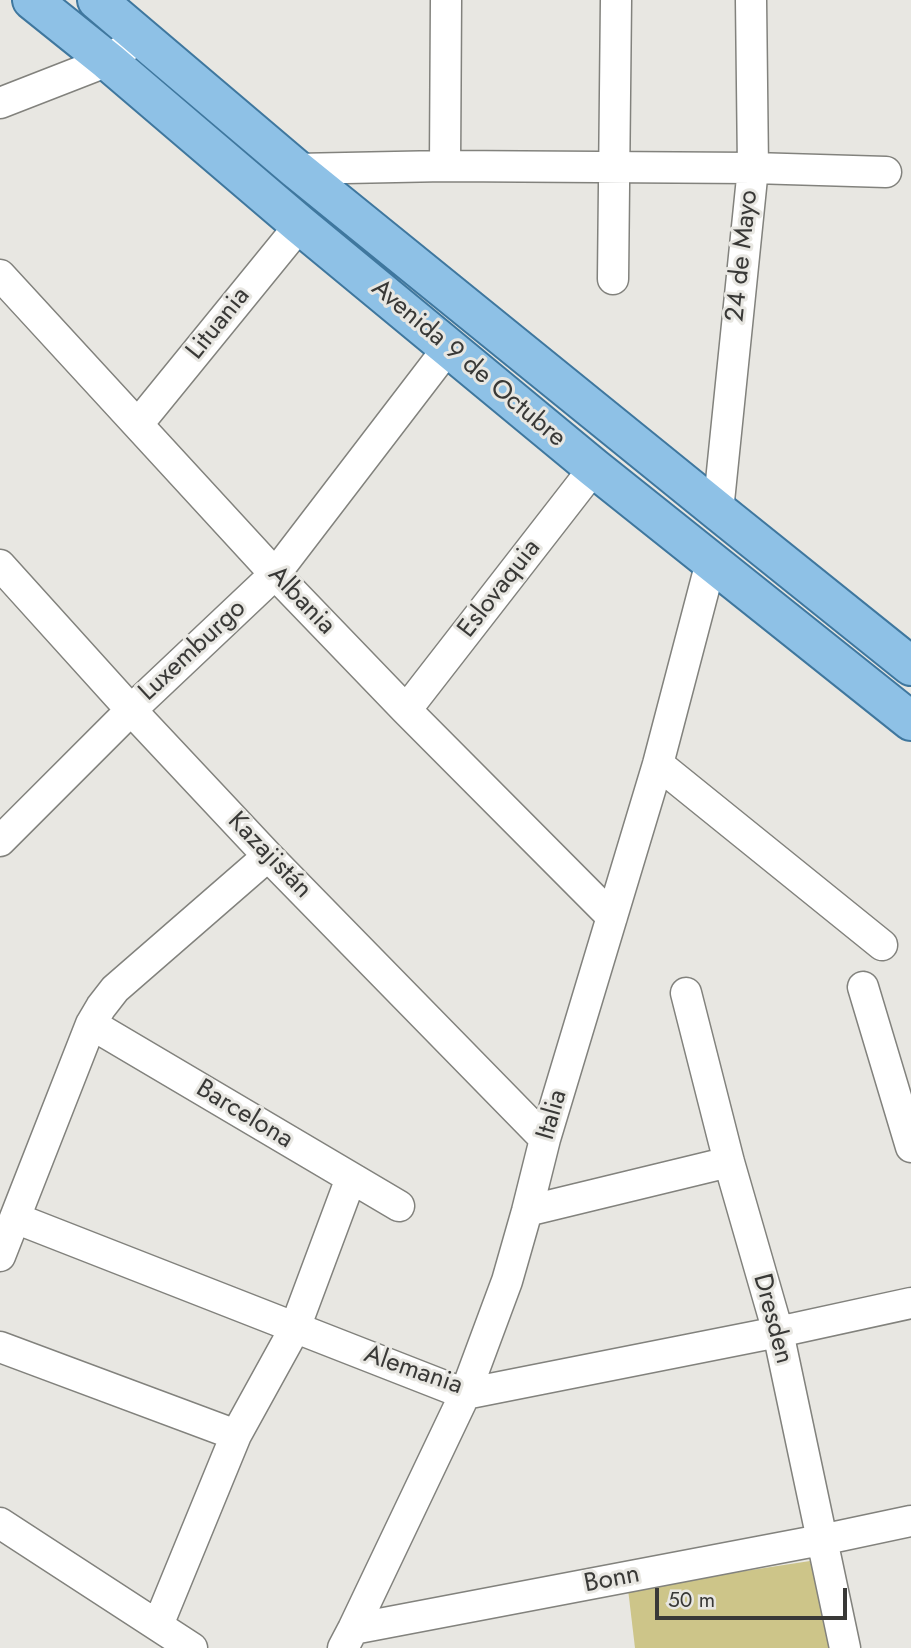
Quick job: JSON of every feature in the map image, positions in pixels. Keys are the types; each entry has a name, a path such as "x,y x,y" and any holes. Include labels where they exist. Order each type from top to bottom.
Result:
{"main road":[{"name":"Avenida 9 de Octubre","path":"32,0 594,468 911,721"},
{"name":"Avenida 9 de Octubre","path":"97,0 296,169 911,666"}],"street":[{"path":"445,166 446,0"},
{"path":"613,279 617,0"},
{"name":"24 de Mayo","path":"718,512 752,168 751,0"},
{"path":"0,103 108,61 139,37"},
{"path":"296,169 445,166 752,168 886,172"},
{"name":"Lituania","path":"138,424 300,225"},
{"name":"Albania","path":"0,275 275,574 612,917"},
{"name":"Luxemburgo","path":"0,841 131,710 275,574 448,348"},
{"name":"Eslovaquia","path":"406,710 594,468"},
{"name":"Italia","path":"348,1639 465,1394 507,1282 545,1139 659,764 711,562"},
{"name":"Kazajistán","path":"0,565 268,856 545,1139"},
{"path":"659,764 882,945"},
{"path":"0,1256 91,1024 115,989 268,856"},
{"path":"863,987 911,1147"},
{"name":"Dresden","path":"686,993 729,1162 778,1332 845,1648"},
{"name":"Barcelona","path":"91,1024 398,1206"},
{"path":"527,1211 729,1162"},
{"path":"158,1625 236,1435 295,1328 351,1178"},
{"name":"Alemania","path":"15,1218 465,1394 911,1303"},
{"path":"0,1347 236,1435"},
{"name":"Bonn","path":"348,1639 911,1521"},
{"path":"0,1523 192,1648"}],"shaded area":[{"path":"810,1561 838,1648 635,1648 628,1589"}]}
